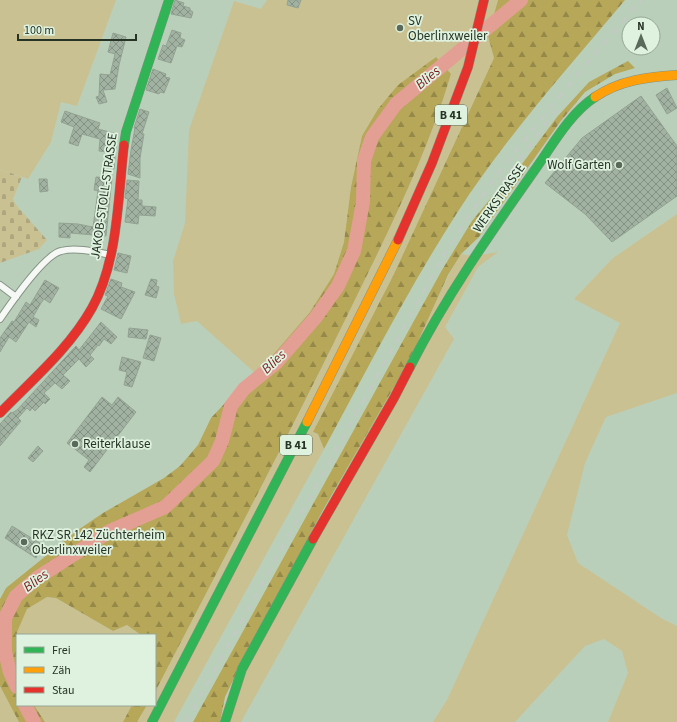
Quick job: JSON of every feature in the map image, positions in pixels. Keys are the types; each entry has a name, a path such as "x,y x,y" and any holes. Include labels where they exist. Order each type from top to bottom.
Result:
{"main road":[{"name":"JAKOB-STOLL-STRASSE","path":"0,413 46,367 79,329 92,308 101,287 111,255 126,132 168,0"},
{"name":"B 41","path":"152,722 256,523 382,275 432,163 468,67 484,0"},
{"name":"WERKSTRASSE","path":"225,722 242,669 327,513 394,398 423,341 474,256 566,126 587,102 610,86 646,77 677,75"}],"street":[{"path":"0,319 16,297 53,254 63,250 111,255"},
{"path":"0,285 16,297"}],"green space":[{"path":"0,0 116,0 77,106 61,102 51,142 28,179 0,169"},
{"path":"267,0 498,0 488,36 494,58 393,276 313,433 318,434 324,449 174,722 137,722 146,706 156,706 156,690 325,362 418,166 451,74 435,57 362,136 351,187 344,242 334,274 310,312 266,363 254,372 197,321 181,324 174,294 173,261 185,223 189,130 234,1 261,9"},
{"path":"498,0 625,0 516,130 457,213 405,300 324,449 318,434 313,432 393,276 494,58 488,36"},
{"path":"436,57 451,74 418,166 376,256 325,362 156,690 156,634 140,634 127,625 113,631 56,598 47,597 27,609 16,634 16,706 35,706 45,722 19,722 0,686 0,599 6,588 78,530 103,513 164,478 180,466 198,445 211,418 254,372 266,363 310,312 334,274 344,242 351,187 362,136 378,109 398,85"},
{"path":"628,61 635,68 615,74 585,92 560,122 479,237 461,254 448,275 410,359 323,510 239,668 225,697 220,722 193,722 442,270 472,221 491,198 507,184 557,117 589,82"},
{"path":"0,169 22,177 13,199 17,206 47,240 39,249 0,263"},
{"path":"677,214 677,393 606,417 585,463 567,535 578,563 661,618 677,626 677,722 608,722 628,673 622,651 604,639 585,646 515,722 433,722 447,700 620,323 574,299 613,258"},
{"path":"498,252 478,267 445,327 454,339 241,722 220,722 230,689 244,658 324,510 412,354 438,296 461,254 474,256"},
{"path":"47,597 56,598 113,631 127,625 140,634 17,634 16,632 27,609"},
{"path":"0,686 19,722 0,722"},
{"path":"35,706 131,706 123,722 45,722"},
{"path":"131,706 146,706 137,722 123,722"}],"building":[{"path":"175,0 184,3 183,6 190,8 193,12 191,18 171,14"},
{"path":"288,0 301,0 298,8 287,5"},
{"path":"172,30 181,33 180,38 185,40 182,47 177,46 171,63 158,59 163,45 166,46"},
{"path":"113,33 126,37 115,89 103,90 107,102 99,104 96,97 99,96 100,74 110,75 115,54 108,52"},
{"path":"153,69 166,74 165,77 170,78 164,93 160,92 159,94 146,90"},
{"path":"667,88 677,108 667,114 656,95"},
{"name":"Wolf Garten","path":"641,96 677,146 677,196 612,242 585,214 545,183 582,138"},
{"path":"140,109 149,112 142,134 144,134 140,158 140,178 128,174 134,128"},
{"path":"65,111 100,123 98,129 117,134 114,169 105,166 107,152 99,151 100,139 82,134 78,146 69,143 74,127 61,122"},
{"path":"96,177 112,178 106,236 70,233 70,238 59,237 59,223 78,224 93,227 98,191 94,190"},
{"path":"39,179 47,179 48,191 40,192"},
{"path":"127,180 139,181 138,200 142,200 142,206 156,207 155,216 139,215 138,224 125,222 128,199 125,198"},
{"path":"118,253 131,256 127,273 114,270"},
{"path":"111,279 122,283 121,287 135,292 121,319 101,309 108,296 105,295"},
{"path":"151,279 157,280 156,286 159,287 156,298 145,295"},
{"path":"45,280 59,288 50,303 44,299 41,303 33,317 39,320 36,327 29,322 16,342 9,337 0,352 0,338 12,321 14,322 26,302 30,305"},
{"path":"101,322 117,337 111,344 104,339 90,355 94,359 86,367 79,359 63,375 70,381 62,389 55,383 44,393 50,399 45,404 44,402 35,411 32,408 30,411 27,408 18,418 21,421 0,446 0,424 11,412 12,413 17,410 76,346 79,350"},
{"path":"129,328 148,330 146,339 128,337"},
{"path":"150,335 161,338 154,361 143,358"},
{"path":"122,357 141,362 132,387 124,385 127,372 119,370"},
{"path":"102,397 112,405 118,397 136,412 90,472 84,467 89,460 67,443"},
{"path":"38,446 43,451 33,462 28,458"},
{"name":"RKZ SR 142 Züchterheim Oberlinxweiler","path":"12,526 43,545 36,558 5,538"}],"waterway":[{"name":"Blies","path":"16,685 10,672 5,652 5,618 16,596 37,578 110,531 165,507 213,461 222,441 231,406 244,389 277,362 316,317 338,286 354,251 363,202 364,161 372,137 396,104 521,0"},
{"name":"Blies","path":"26,706 34,722"}],"railway":[{"path":"186,722 436,269 460,230 494,179 571,83 641,0"},
{"path":"502,182 560,105"}],"traffic: fast":[{"path":"124,145 126,132 169,0"},
{"path":"410,367 438,316 468,267 569,121 595,97"},
{"path":"152,722 307,422"},
{"path":"225,722 242,669 313,539"}],"traffic: slow":[{"path":"595,97 614,87 634,80 677,75"},
{"path":"307,422 398,240"}],"traffic: jam":[{"path":"398,240 432,163 468,67 484,0"},
{"path":"0,413 61,351 83,323 101,290 116,229 124,145"},
{"path":"313,539 394,398 410,367"}],"place":[{"name":"SV Oberlinxweiler","path":"400,28"},
{"name":"Wolf Garten","path":"619,165"},
{"name":"Reiterklause","path":"75,444"},
{"name":"RKZ SR 142 Züchterheim Oberlinxweiler","path":"24,542"}]}
